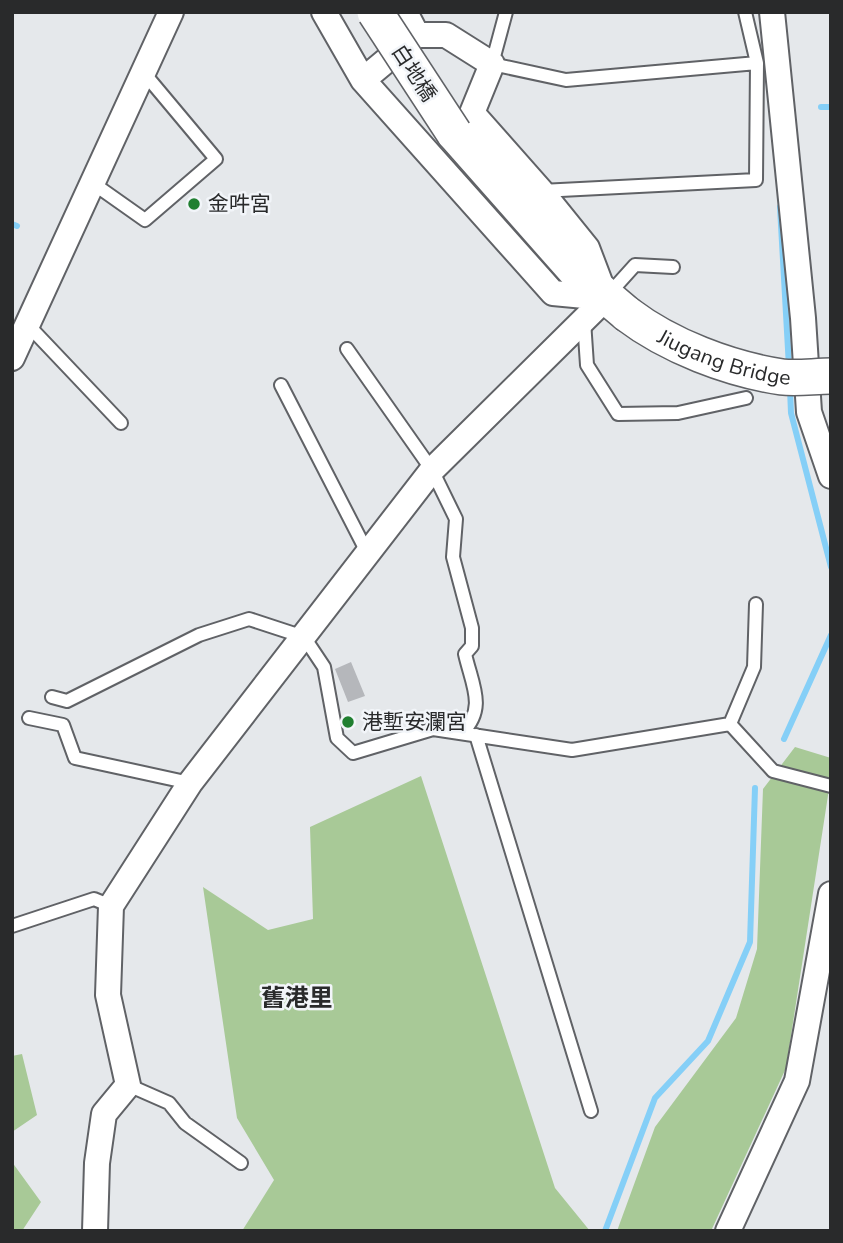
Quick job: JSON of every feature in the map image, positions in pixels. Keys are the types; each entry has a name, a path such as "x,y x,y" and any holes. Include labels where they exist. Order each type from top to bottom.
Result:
{"main road":[{"name":"白地橋","path":"375,12 454,133 606,309"},
{"name":"Jiugang Bridge","path":"606,309 701,353 738,365 784,377 831,376"}],"street":[{"path":"12,358 171,12"},
{"path":"324,12 363,80 552,293 606,309"},
{"path":"405,12 417,35"},
{"path":"772,12 803,318 809,412 831,476"},
{"path":"363,80 417,35 446,35 492,64 472,113 587,248 606,309"},
{"path":"95,1231 97,1163 104,1114 128,1085 108,995 111,906 190,783 432,470 606,309"},
{"path":"728,1231 797,1081 831,894"}],"lane":[{"path":"506,12 492,64 566,80 757,63"},
{"path":"541,191 756,180 757,63 745,12"},
{"path":"94,184 145,220 216,159 145,73"},
{"path":"673,267 635,265 606,309 587,365 618,414 678,413 746,398"},
{"path":"28,325 121,423"},
{"path":"347,349 432,470 456,519 453,557 472,628 472,646 465,654 478,709 463,733"},
{"path":"281,385 368,554"},
{"path":"730,724 754,667 756,604"},
{"path":"52,697 67,701 199,635 249,619 304,637 324,667 337,738 353,753 433,729 572,750 730,724"},
{"path":"29,718 63,725 75,758 190,783"},
{"path":"730,724 773,771 831,786"},
{"path":"476,736 592,1111"},
{"path":"12,926 94,899 111,906"},
{"path":"128,1085 169,1103 185,1123 241,1163"}],"green space":[{"path":"795,747 831,758 831,776 786,1068 711,1231 617,1231 655,1127 736,1018 757,949 763,789"},
{"path":"421,776 555,1188 590,1231 242,1231 274,1180 237,1118 203,887 268,930 313,919 310,827"},
{"path":"22,1054 37,1115 12,1132 12,1056"},
{"path":"12,1162 41,1202 22,1231 12,1231"}],"building":[{"path":"351,662 365,696 348,702 335,669"},
{"name":"港塹安瀾宮","path":"347,714 356,723 348,730 340,721"}],"waterway":[{"path":"821,107 831,107"},
{"path":"780,207 789,367"},
{"path":"12,224 17,226"},
{"path":"790,389 791,413 831,567"},
{"path":"784,739 831,635"},
{"path":"605,1231 655,1098 708,1041 750,942 755,788"}],"place":[{"name":"金吽宮","path":"194,204"},
{"name":"港塹安瀾宮","path":"348,722"}],"district":[{"name":"舊港里","path":"297,998"}]}
